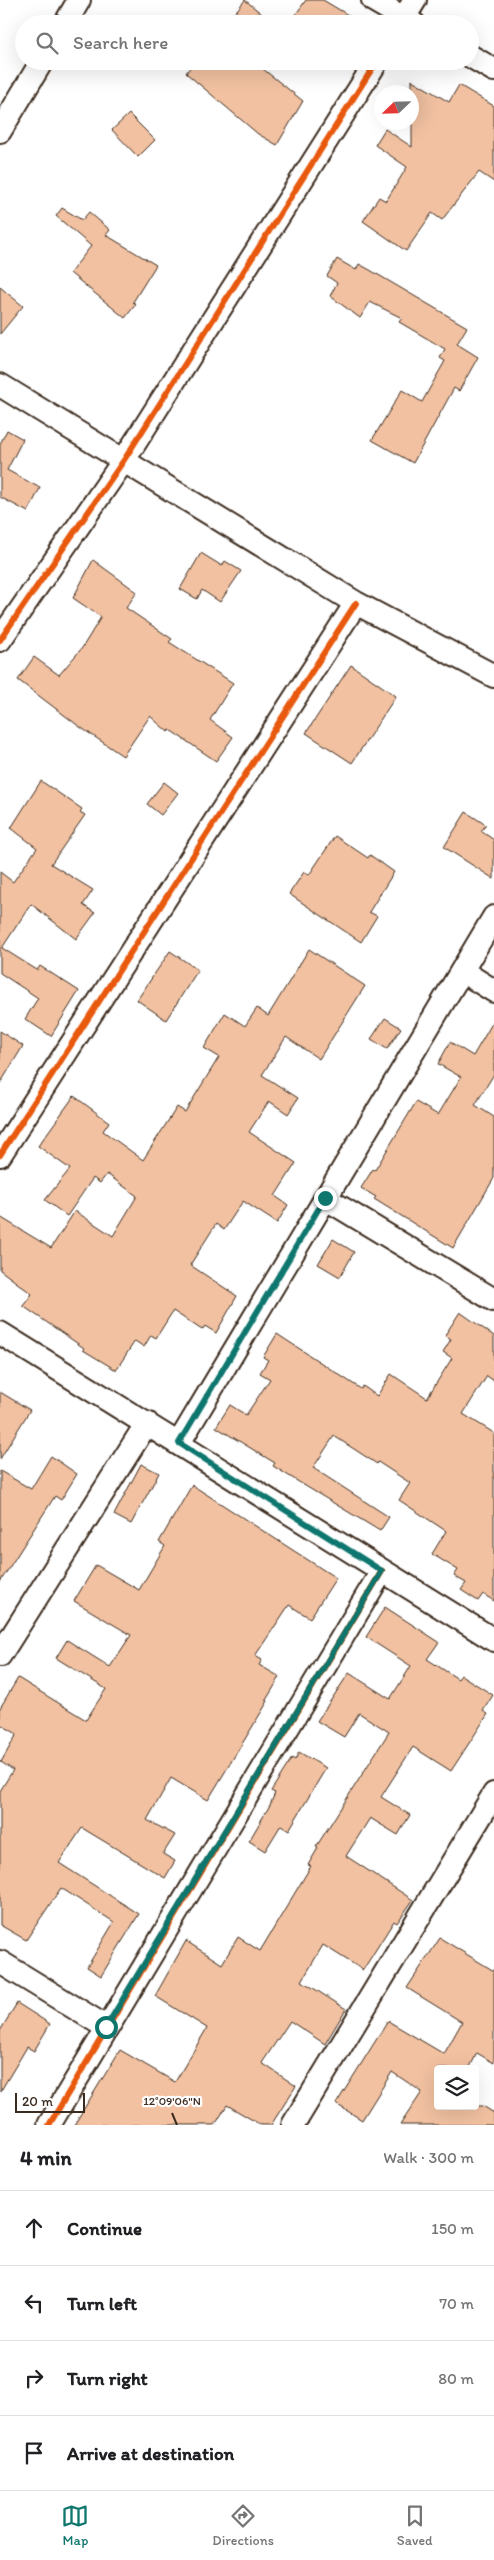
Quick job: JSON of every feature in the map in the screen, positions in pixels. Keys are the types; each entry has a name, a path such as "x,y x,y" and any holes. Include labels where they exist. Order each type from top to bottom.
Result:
{"street":[{"path":"70,15 79,0"},
{"path":"374,0 407,15"},
{"path":"479,61 494,70"},
{"path":"0,131 37,70"},
{"path":"0,640 124,460 371,70"},
{"path":"0,385 356,603 494,676"},
{"path":"0,1154 356,603"},
{"path":"179,1443 494,917"},
{"path":"462,971 494,991"},
{"path":"325,1198 494,1300"},
{"path":"0,1333 494,1640"},
{"path":"0,1655 147,1423"},
{"path":"49,2125 106,2027 382,1571"},
{"path":"293,2125 494,1794"},
{"path":"0,1962 106,2027"}],"building":[{"path":"245,0 263,15 233,15"},
{"path":"306,0 323,0 348,15 295,15"},
{"path":"188,70 264,70 303,101 277,145 258,134 186,73"},
{"path":"412,80 449,102 459,85 494,106 494,182 479,172 442,220 432,213 406,251 363,221 379,197 386,201 407,167 375,145 384,130 386,130 412,147 412,130 419,130 419,85 412,85"},
{"path":"129,114 155,140 138,157 112,130"},
{"path":"62,208 82,220 89,212 110,230 106,235 156,265 133,302 136,304 125,318 70,273 91,246 56,216"},
{"path":"337,259 356,270 359,264 467,327 457,344 478,357 459,391 454,388 413,463 372,440 402,390 422,402 445,361 440,358 445,349 399,322 402,318 370,302 360,318 330,296 337,283 327,276"},
{"path":"0,287 23,306 0,334"},
{"path":"7,430 23,439 7,470 40,488 28,512 0,497 0,444"},
{"path":"201,553 222,566 225,561 241,571 220,602 202,590 197,599 180,589"},
{"path":"93,560 137,592 126,608 172,639 169,642 233,683 210,720 233,737 216,761 170,730 168,732 150,716 123,756 80,727 18,680 34,657 59,675 82,648 101,617 73,598"},
{"path":"351,665 396,696 352,763 306,733"},
{"path":"41,781 82,809 80,812 85,815 51,864 93,890 83,905 95,913 76,939 31,904 2,948 37,970 40,966 79,991 51,1036 25,1019 38,998 0,973 0,872 13,882 37,848 11,828"},
{"path":"164,782 178,793 161,815 147,804"},
{"path":"466,812 486,825 481,831 494,840 494,879 444,847"},
{"path":"335,836 368,858 370,855 394,872 369,912 377,916 361,942 289,894 304,872 309,875"},
{"path":"309,949 365,986 319,1059 286,1037 262,1075 298,1098 288,1114 269,1101 249,1132 296,1163 275,1196 288,1205 277,1223 243,1201 224,1230 216,1224 190,1265 237,1296 216,1333 205,1326 202,1330 173,1311 156,1338 151,1335 144,1347 135,1341 116,1370 83,1350 84,1348 23,1306 32,1294 0,1270 0,1217 51,1248 75,1211 113,1236 137,1196 107,1174 100,1183 93,1178 67,1216 45,1200 70,1169 38,1146 74,1096 109,1122 103,1131 143,1160 177,1107 185,1112 219,1057 204,1048 225,1013 245,1026 257,1008 268,1016"},
{"path":"170,951 198,970 166,1020 137,1000"},
{"path":"385,1018 401,1028 387,1049 371,1039"},
{"path":"494,1020 494,1074 475,1105 494,1117 494,1178 453,1248 374,1199 376,1197 361,1188 373,1169 375,1170 416,1102 438,1115 461,1077 438,1064 450,1042 473,1056"},
{"path":"0,1031 23,1046 0,1084"},
{"path":"333,1239 354,1252 340,1277 318,1264"},
{"path":"460,1312 494,1336 494,1381 487,1376 463,1414 494,1433 494,1601 483,1594 478,1601 461,1590 466,1583 454,1576 458,1570 432,1554 446,1531 399,1500 410,1483 378,1462 377,1464 334,1436 313,1468 389,1517 380,1531 273,1466 275,1463 216,1427 230,1405 246,1415 270,1379 260,1373 268,1360 263,1357 277,1334 361,1389 363,1386 377,1396 391,1374 427,1398 452,1358 443,1352 451,1339 445,1335"},
{"path":"0,1392 30,1410 0,1459"},
{"path":"51,1456 77,1474 61,1500 55,1496 0,1582 0,1471 31,1489"},
{"path":"141,1464 159,1473 131,1524 114,1515"},
{"path":"192,1485 336,1578 310,1618 289,1605 255,1656 262,1660 259,1665 280,1677 266,1700 268,1701 208,1800 171,1778 147,1820 175,1835 163,1854 175,1861 165,1878 82,1828 59,1863 139,1914 101,1976 87,1967 114,1922 61,1888 26,1940 0,1925 0,1791 13,1770 1,1762 17,1734 0,1724 0,1708 18,1678 86,1720 106,1689 56,1658 67,1640 110,1667 131,1635 74,1601 96,1565 139,1590 165,1546 159,1542"},
{"path":"385,1607 439,1642 427,1659 458,1679 461,1675 493,1695 483,1711 488,1714 451,1771 413,1747 381,1797 410,1815 398,1835 370,1818 346,1856 413,1900 397,1923 394,1921 363,1970 323,1945 302,1981 346,2009 325,2044 290,2021 262,2063 296,2086 271,2125 261,2125 227,2105 215,2125 74,2125 120,2050 175,2082 207,2028 155,1996 186,1941 222,1964 238,1937 260,1951 311,1866 308,1865 318,1848 316,1847 389,1732 359,1713 344,1737 317,1721 349,1673 390,1699 411,1666 366,1637"},
{"path":"299,1752 326,1768 289,1830 281,1825 265,1851 249,1841 270,1805 275,1793 271,1791 292,1758 295,1760"},
{"path":"440,1938 494,1971 494,2063 477,2053 471,2065 434,2065 434,2110 479,2110 479,2106 483,2106 494,2113 494,2125 400,2125 422,2092 392,2072 362,2120 336,2104 388,2021 444,2054 462,2022 407,1988"},
{"path":"17,2003 50,2024 34,2051 27,2047 0,2092 0,2031"}],"cycle path":[{"path":"0,640 124,460 371,70"},
{"path":"0,1155 356,603"},
{"path":"49,2125 382,1571"}],"route":[{"path":"106,2027 382,1571 179,1443 325,1198"}]}
